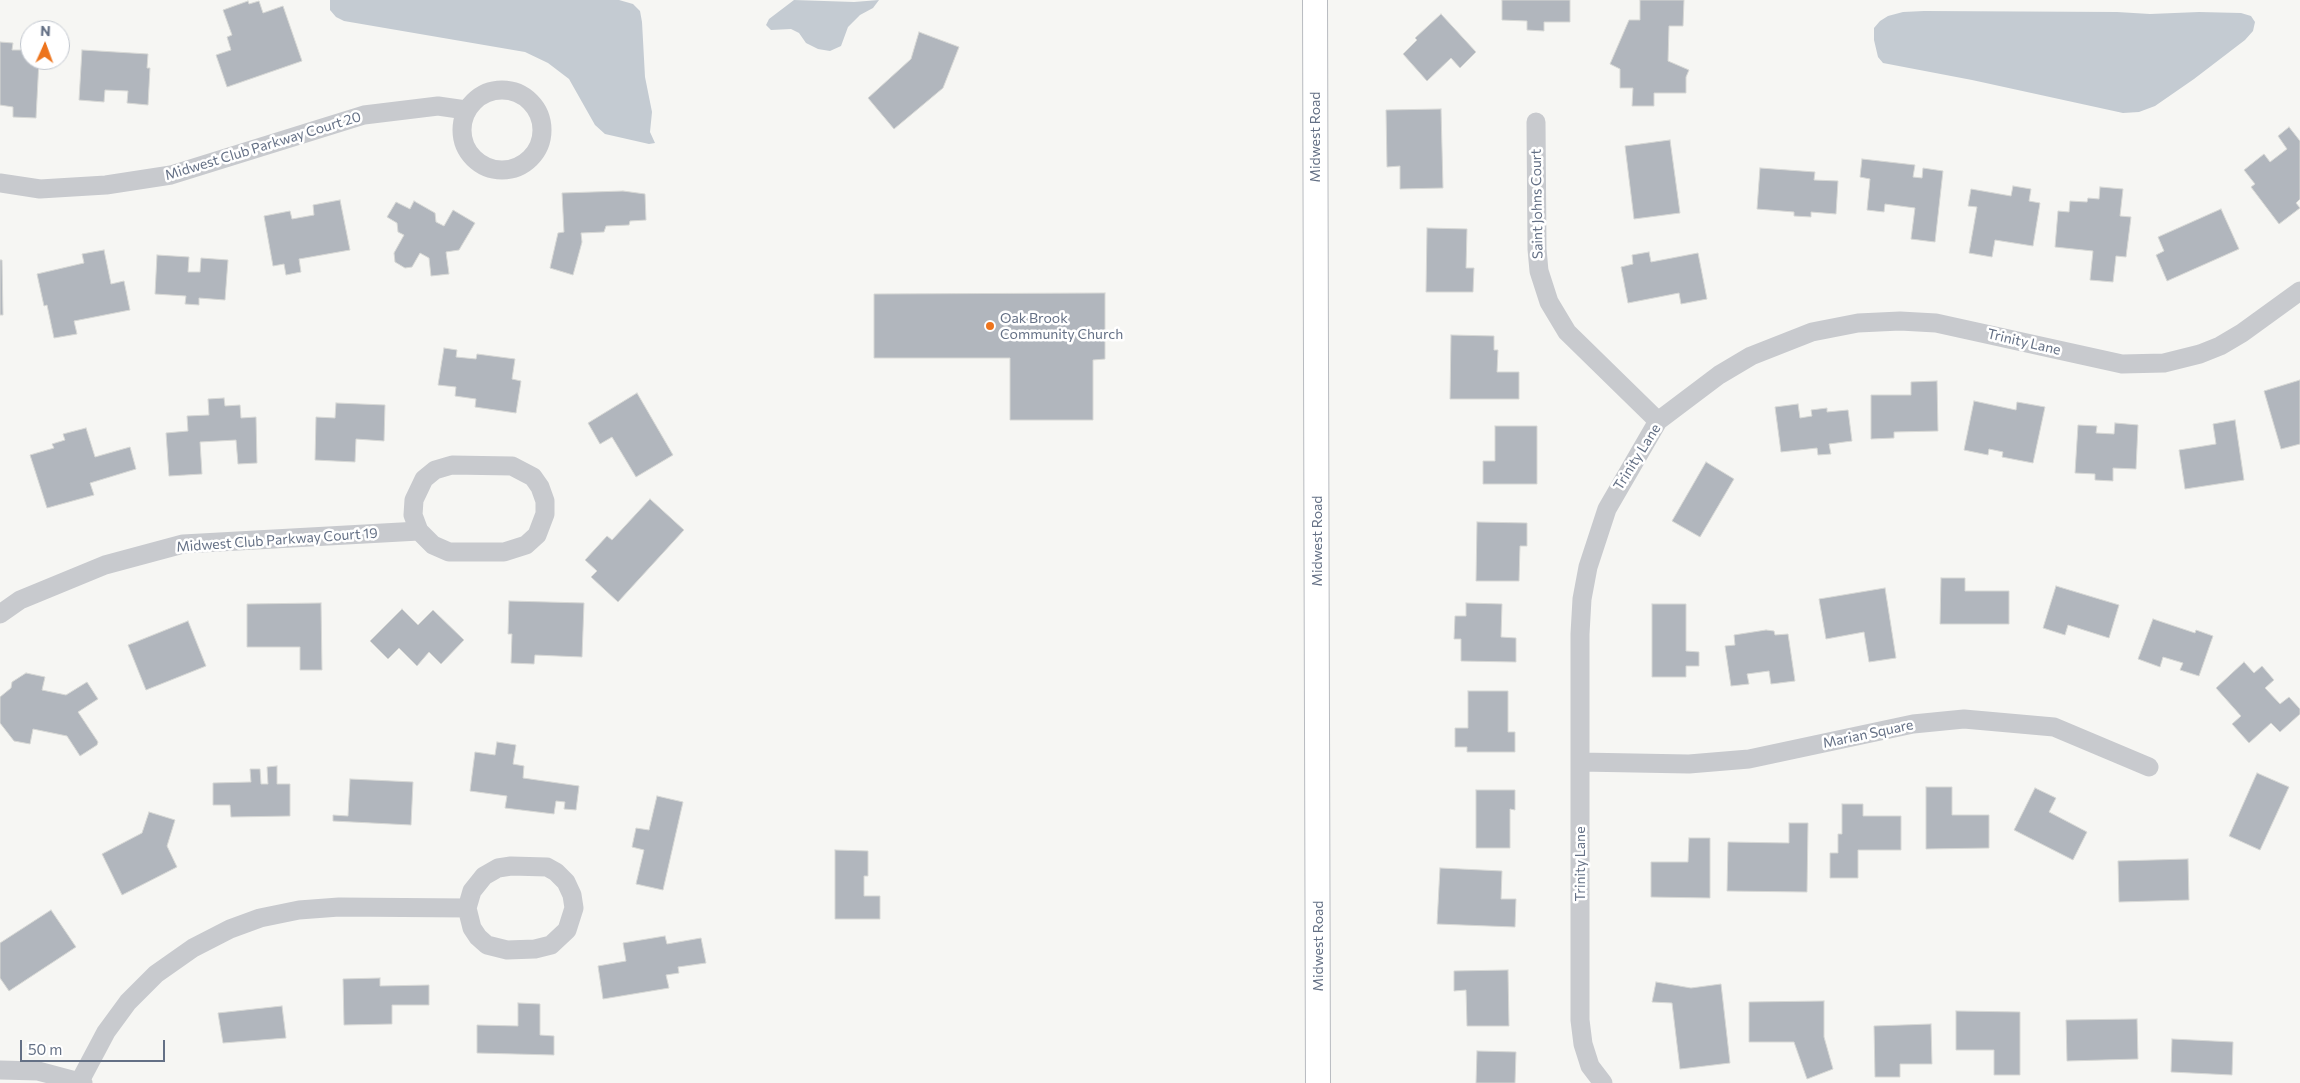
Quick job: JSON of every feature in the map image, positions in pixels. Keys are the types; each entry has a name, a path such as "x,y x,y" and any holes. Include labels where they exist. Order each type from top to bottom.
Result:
{"main road":[{"name":"Midwest Road","path":"1315,0 1318,1083"}],"street":[{"path":"504,89 525,96 539,114 542,130 538,147 524,164 514,169 491,169 481,165 471,157 464,146 461,134 466,110 473,101 492,90 504,89"},
{"name":"Midwest Club Parkway Court 20","path":"0,183 40,189 106,185 171,175 364,115 438,106 466,110"},
{"name":"Saint Johns Court","path":"1536,122 1537,249 1539,271 1549,302 1567,332 1658,421"},
{"name":"Trinity Lane","path":"1603,1083 1590,1066 1583,1044 1580,1020 1580,634 1582,599 1595,541 1613,496 1658,421 1719,375 1751,356 1812,332 1858,323 1900,321 1936,324 2122,364 2155,364 2183,359 2220,346 2242,333 2300,291"},
{"path":"452,465 512,466 533,477 540,487 545,501 546,514 536,535 526,545 516,550 504,552 450,552 433,545 419,531 413,515 417,489 424,479 435,470 452,465"},
{"name":"Midwest Club Parkway Court 19","path":"0,614 20,600 105,565 183,544 419,531"},
{"name":"Marian Square","path":"1580,762 1688,764 1749,759 1913,724 1964,719 2054,727 2149,767"},
{"path":"511,866 547,867 556,872 566,882 572,895 574,908 567,930 550,945 535,949 507,950 487,945 478,937 472,928 467,908 472,891 484,876 498,868 511,866"},
{"path":"0,1070 38,1072 82,1082 106,1032 128,1002 156,974 193,948 260,918 299,910 339,907 467,908"}],"shaded area":[{"path":"330,0 619,0 633,4 640,11 642,22 645,77 652,112 650,132 655,143 649,144 605,134 595,125 569,79 548,63 525,52 344,21 336,17 330,10"},
{"path":"794,0 854,2 879,0 873,8 860,15 848,27 841,46 830,51 818,49 806,43 799,33 791,29 771,30 766,25 769,19"},
{"path":"1903,12 2117,12 2150,14 2241,13 2251,16 2255,22 2253,31 2245,40 2155,106 2139,112 2123,113 1972,80 1883,63 1878,57 1874,40 1874,28 1888,16"}],"building":[{"path":"1502,0 1570,0 1570,22 1544,22 1544,31 1527,30 1527,21 1502,20"},
{"path":"1640,0 1684,0 1683,26 1669,26 1668,61 1689,70 1686,77 1686,93 1654,93 1654,106 1632,106 1633,88 1620,88 1620,69 1610,64 1629,20 1640,20"},
{"path":"248,1 249,4 259,1 263,13 283,6 302,61 227,87 216,55 231,50 227,37 232,35 223,10"},
{"path":"1441,14 1476,52 1460,68 1451,58 1427,81 1403,54 1417,40 1415,38"},
{"path":"919,32 959,47 943,88 894,129 868,98 911,59"},
{"path":"0,42 13,43 12,50 20,50 20,70 38,70 36,118 13,117 13,107 0,105"},
{"path":"82,50 148,54 147,68 150,68 148,105 127,103 128,91 105,90 104,102 79,100"},
{"path":"1441,109 1443,188 1400,189 1400,166 1387,167 1386,110"},
{"path":"2289,127 2300,141 2300,199 2296,203 2300,208 2279,224 2251,187 2255,184 2244,170 2264,154 2270,162 2287,149 2278,136"},
{"path":"1670,140 1680,213 1634,219 1625,146"},
{"path":"1862,159 1915,165 1913,177 1922,178 1923,168 1943,171 1935,242 1911,239 1915,208 1885,204 1884,212 1867,210 1870,179 1860,177"},
{"path":"1760,168 1815,172 1814,180 1838,181 1836,214 1811,212 1811,217 1794,216 1794,212 1757,209"},
{"path":"2013,186 2031,189 2029,201 2040,203 2033,246 1995,240 1992,257 1969,253 1977,207 1968,206 1971,189 2011,196"},
{"path":"2100,187 2123,189 2120,216 2131,217 2126,257 2116,256 2113,282 2090,280 2093,251 2055,247 2058,211 2069,212 2070,201 2087,202 2088,198 2099,199"},
{"path":"623,191 645,194 646,220 630,221 629,225 606,226 604,232 581,233 582,242 573,275 550,268 558,233 564,232 562,193"},
{"path":"340,200 350,250 299,259 301,272 286,275 284,264 273,266 264,216 290,211 292,219 314,215 313,205"},
{"path":"414,201 435,213 436,222 444,226 453,210 475,223 459,250 446,252 449,274 431,276 429,258 420,253 412,267 405,268 395,262 394,253 404,235 398,232 397,223 387,217 396,202 410,209"},
{"path":"2221,209 2239,249 2167,281 2156,255 2164,251 2158,237"},
{"path":"1427,228 1467,229 1466,268 1474,268 1473,292 1426,292"},
{"path":"104,250 111,284 124,281 130,310 74,321 77,334 54,338 47,305 44,306 37,274 84,263 82,254"},
{"path":"1649,252 1651,262 1698,253 1707,299 1681,304 1679,293 1628,303 1621,267 1633,264 1632,255"},
{"path":"157,255 189,257 188,272 200,272 201,258 228,260 225,300 199,298 199,305 185,304 186,296 155,294"},
{"path":"0,260 2,260 3,315 0,315"},
{"name":"Oak Brook Community Church","path":"1105,293 1105,359 1093,360 1093,420 1010,420 1010,358 874,358 874,294"},
{"path":"1451,335 1494,336 1494,350 1498,350 1497,372 1519,372 1519,399 1450,399"},
{"path":"444,348 457,350 456,357 476,359 477,354 515,359 512,379 521,381 516,413 475,407 476,399 455,396 456,387 438,385"},
{"path":"2300,380 2300,444 2281,449 2264,391"},
{"path":"1937,381 1938,431 1894,432 1894,438 1871,439 1871,395 1911,395 1911,382"},
{"path":"637,393 673,455 636,477 612,437 600,444 588,423"},
{"path":"224,398 225,406 240,405 241,418 256,417 257,463 238,464 236,440 200,442 202,474 169,476 166,433 188,431 187,416 209,415 208,399"},
{"path":"1974,401 2016,410 2017,402 2045,407 2033,463 2002,457 2003,452 1989,449 1988,455 1964,450"},
{"path":"336,403 385,405 384,441 356,439 355,462 315,460 316,417 335,418"},
{"path":"1798,404 1800,418 1812,416 1811,410 1827,408 1827,412 1848,410 1852,441 1829,444 1831,454 1818,455 1817,448 1781,452 1775,407"},
{"path":"2235,420 2244,480 2185,489 2179,450 2216,444 2213,424"},
{"path":"2115,423 2138,425 2136,469 2113,468 2113,481 2095,480 2095,474 2075,473 2078,425 2097,426 2096,433 2114,434"},
{"path":"1495,426 1537,426 1537,484 1483,484 1483,461 1495,461"},
{"path":"86,428 95,457 130,447 136,469 90,483 94,495 47,508 30,455 54,448 52,444 65,440 63,434"},
{"path":"1706,462 1734,479 1700,537 1672,521"},
{"path":"650,499 684,530 618,602 591,577 597,571 585,560 607,536 612,540"},
{"path":"1477,522 1527,523 1527,546 1520,546 1519,581 1476,581"},
{"path":"1941,578 1965,578 1965,591 2009,591 2009,624 1940,624"},
{"path":"2056,586 2119,605 2109,638 2068,625 2065,635 2043,628"},
{"path":"1885,588 1896,658 1869,662 1864,632 1826,639 1819,599"},
{"path":"509,601 584,603 582,657 535,655 534,664 511,663 512,634 508,634"},
{"path":"321,603 322,670 300,670 300,647 247,647 247,604"},
{"path":"1466,603 1502,604 1501,637 1516,638 1516,662 1461,661 1461,639 1454,639 1455,616 1466,616"},
{"path":"1652,604 1686,604 1686,651 1699,652 1699,666 1686,666 1686,677 1652,677"},
{"path":"402,609 418,625 433,610 464,640 441,664 429,652 417,666 399,648 388,659 370,641"},
{"path":"2153,619 2195,633 2196,630 2213,636 2199,676 2180,670 2183,663 2163,657 2160,667 2138,659"},
{"path":"188,621 206,666 146,690 128,645"},
{"path":"1766,630 1774,631 1775,635 1788,634 1795,681 1771,684 1769,671 1747,674 1749,684 1731,686 1725,646 1735,645 1734,635"},
{"path":"2244,662 2254,673 2262,666 2274,680 2265,688 2280,704 2289,697 2300,709 2300,714 2280,732 2271,723 2249,743 2232,724 2241,716 2216,688"},
{"path":"26,673 45,677 42,690 66,695 87,682 98,699 78,712 98,742 97,745 80,756 67,736 33,729 30,744 14,741 0,723 0,697 11,688 12,682"},
{"path":"1468,691 1508,691 1508,732 1515,732 1515,752 1467,752 1467,747 1455,747 1455,728 1468,728"},
{"path":"497,742 516,745 513,764 524,766 523,778 579,786 576,810 564,809 565,802 556,801 554,814 505,808 507,796 470,791 475,752 495,755"},
{"path":"277,766 277,784 290,784 290,816 231,817 230,805 213,805 213,783 251,782 250,769 260,769 261,784 268,784 267,767"},
{"path":"2257,773 2289,787 2260,850 2229,836"},
{"path":"350,779 413,782 411,825 333,821 333,815 348,816"},
{"path":"1926,787 1952,787 1952,815 1989,815 1989,848 1926,849"},
{"path":"2035,788 2056,798 2049,812 2087,832 2073,860 2014,830"},
{"path":"1476,790 1515,790 1515,810 1510,809 1510,848 1476,848"},
{"path":"657,796 683,802 663,890 636,884 644,850 632,847 636,828 649,830"},
{"path":"1842,804 1863,804 1863,816 1901,816 1901,850 1858,850 1858,878 1830,878 1830,853 1838,853 1838,834 1842,834"},
{"path":"149,812 175,820 167,846 177,867 122,895 102,854 142,833"},
{"path":"1789,823 1808,823 1807,892 1727,891 1728,842 1789,843"},
{"path":"1689,838 1710,838 1710,898 1651,897 1651,862 1688,862"},
{"path":"835,850 868,851 868,876 864,876 864,896 880,896 880,919 835,919"},
{"path":"2188,859 2189,900 2119,902 2118,861"},
{"path":"1440,868 1502,871 1501,899 1516,899 1515,927 1437,924"},
{"path":"51,910 76,947 9,991 0,978 0,943"},
{"path":"665,936 667,944 701,938 706,963 678,967 679,973 666,975 669,988 603,999 598,966 626,961 623,943"},
{"path":"1508,970 1509,1026 1467,1026 1466,990 1454,991 1454,971"},
{"path":"380,978 380,986 429,985 429,1005 392,1005 392,1024 344,1025 343,979"},
{"path":"1656,982 1691,988 1721,984 1730,1063 1680,1069 1672,1003 1652,1002"},
{"path":"1824,1001 1824,1037 1833,1069 1807,1079 1794,1042 1749,1042 1749,1002"},
{"path":"518,1003 540,1004 540,1035 554,1036 554,1055 477,1053 477,1025 518,1026"},
{"path":"282,1006 286,1038 223,1043 218,1013"},
{"path":"1956,1011 2020,1012 2020,1075 1994,1075 1994,1050 1956,1050"},
{"path":"2137,1019 2138,1059 2067,1061 2066,1020"},
{"path":"1931,1024 1932,1064 1900,1064 1900,1077 1875,1077 1874,1026"},
{"path":"2172,1039 2233,1042 2232,1075 2171,1072"},
{"path":"1477,1051 1516,1052 1515,1083 1476,1083"}],"place":[{"name":"Oak Brook Community Church","path":"990,326"}]}
